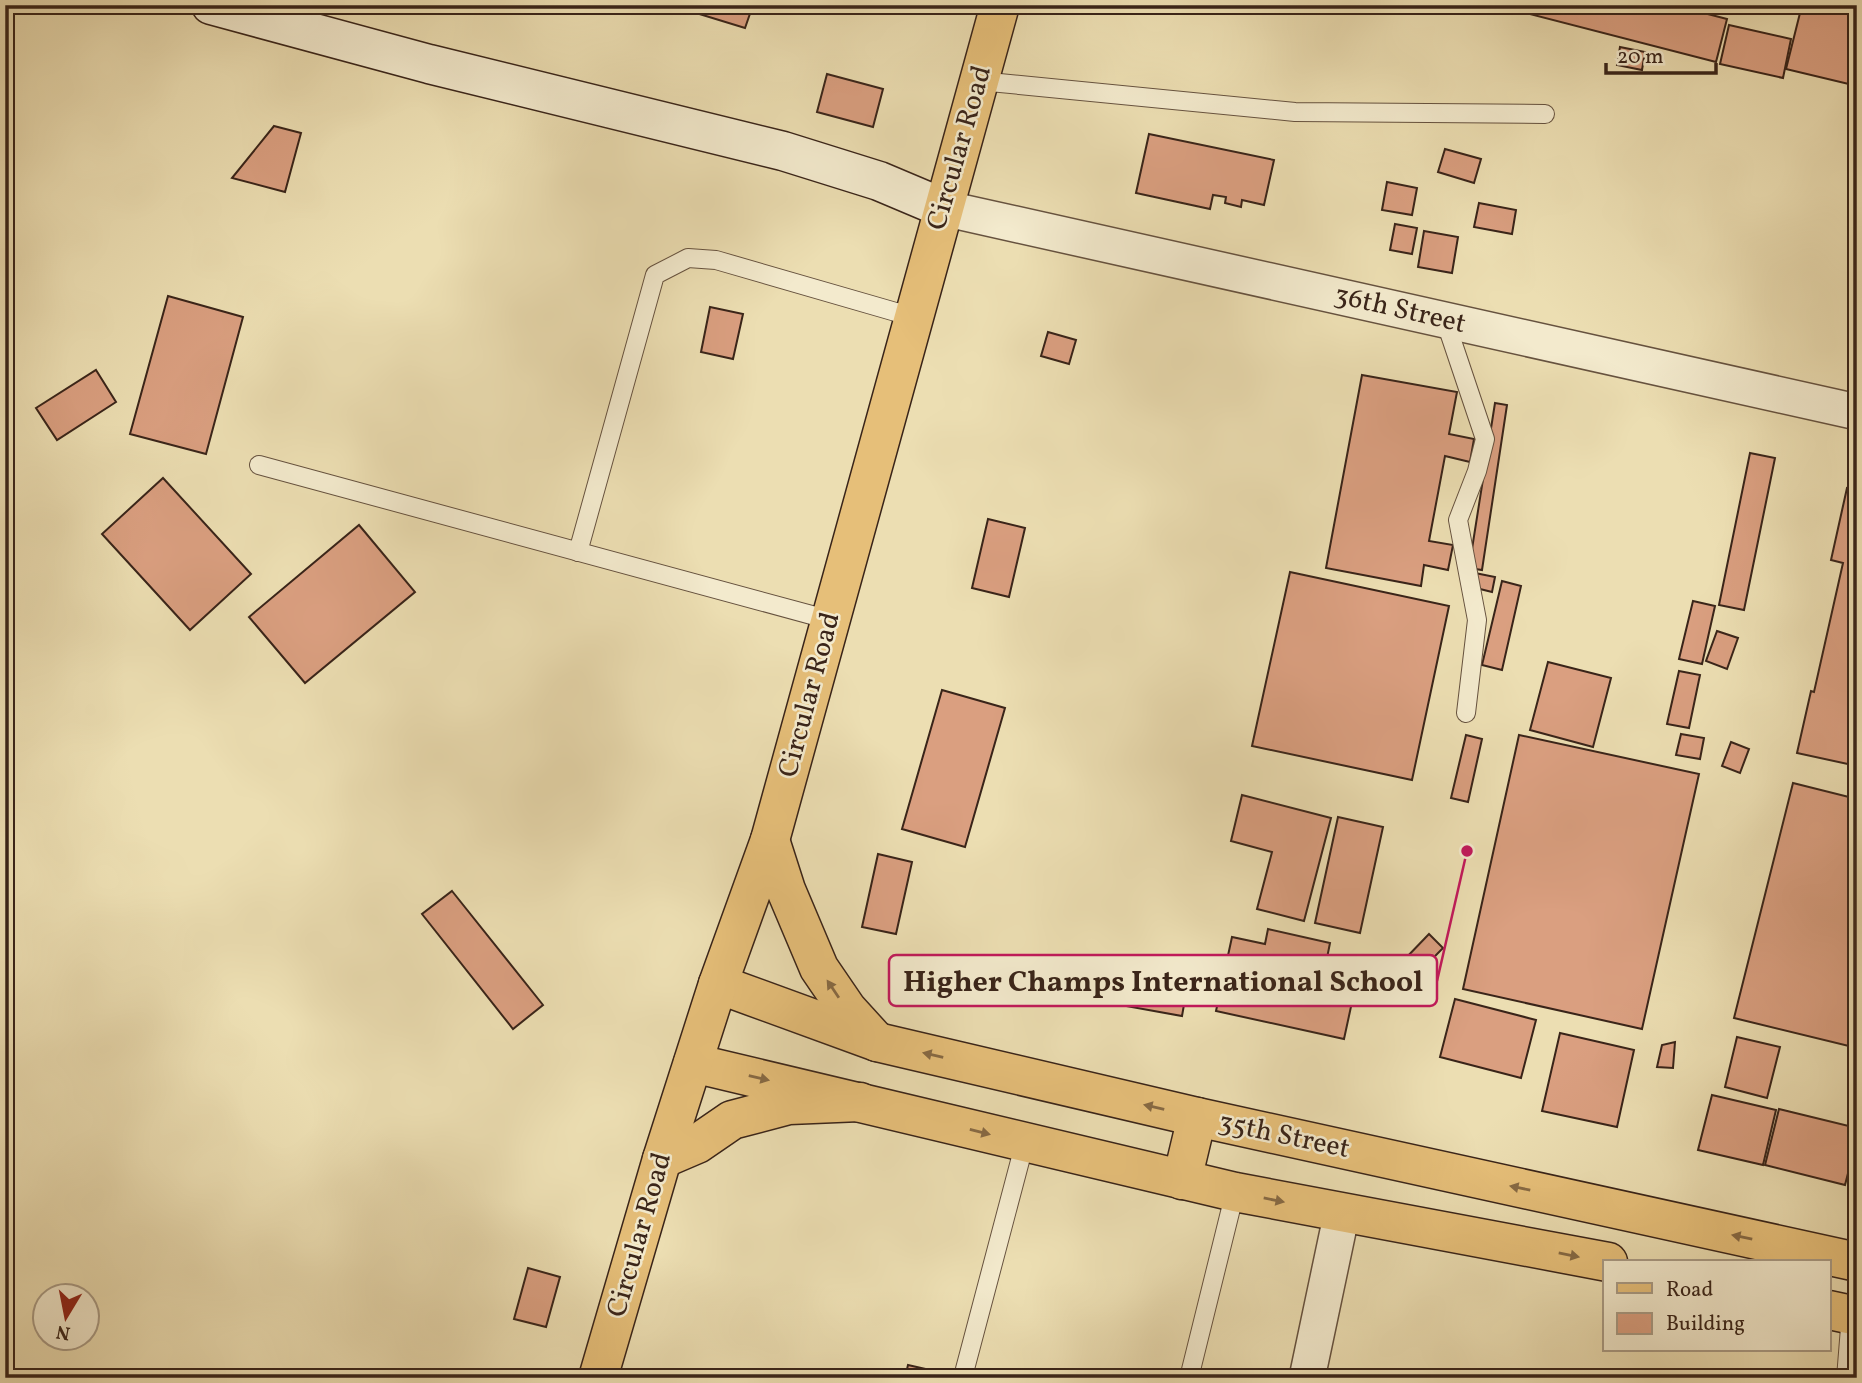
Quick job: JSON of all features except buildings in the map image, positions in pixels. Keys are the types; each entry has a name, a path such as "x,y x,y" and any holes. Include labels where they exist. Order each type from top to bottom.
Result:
{"main road":[{"name":"Circular Road","path":"598,1378 662,1159 718,984 770,840 1000,5"},
{"path":"770,840 786,890 819,968 847,1009 877,1042"},
{"name":"35th Street","path":"718,984 877,1042 1198,1117 1857,1262"},
{"path":"693,1063 1235,1192 1603,1261"},
{"path":"662,1159 697,1144 732,1120 789,1104 860,1102"},
{"path":"1182,1180 1198,1117"}],"street":[{"path":"211,5 429,64 783,151 879,181 943,208"},
{"name":"36th Street","path":"943,208 1857,412"},
{"path":"1307,1378 1342,1212"}],"lane":[{"path":"979,81 1295,112 1545,114"},
{"path":"578,552 655,275 688,258 716,260 913,317"},
{"path":"1445,320 1485,439 1477,471 1458,520 1478,620 1466,713"},
{"path":"259,465 830,620"},
{"path":"965,1369 1025,1142"},
{"path":"1189,1378 1235,1192"},
{"path":"1846,1314 1846,1378"}],"place":[{"name":"Higher Champs International School","path":"1467,851"}]}
